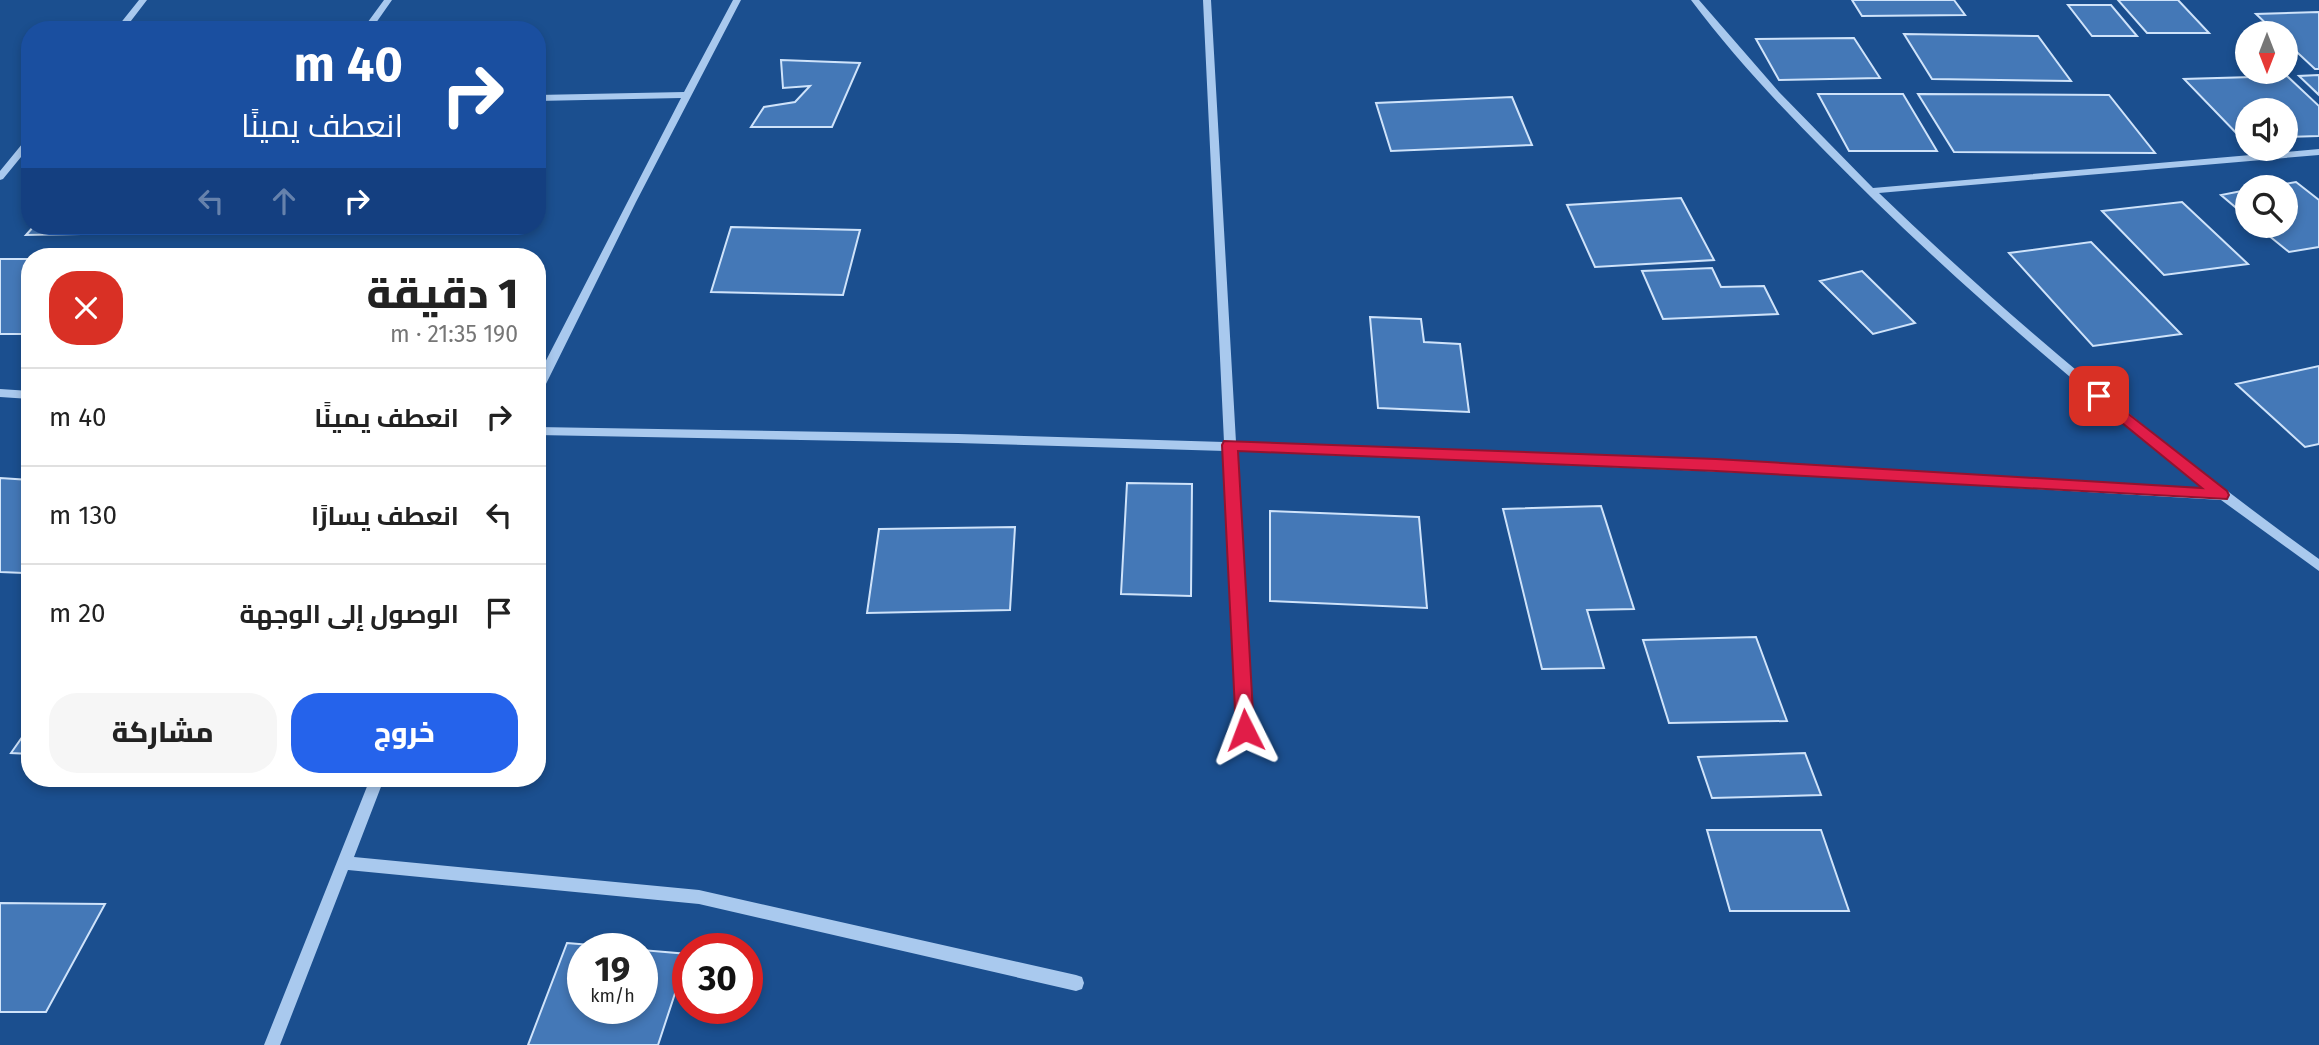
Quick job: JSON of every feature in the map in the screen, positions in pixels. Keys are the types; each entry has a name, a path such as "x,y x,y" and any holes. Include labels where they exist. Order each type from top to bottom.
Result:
{"street":[{"path":"126,21 143,0"},
{"path":"373,21 388,0"},
{"path":"546,372 737,0"},
{"path":"1207,0 1245,730"},
{"path":"1695,0 1741,58 1827,150 2001,313 2158,446 2319,566"},
{"path":"546,98 687,95"},
{"path":"0,177 21,151"},
{"path":"1870,191 2319,152"},
{"path":"0,393 21,394"},
{"path":"546,431 767,433 1230,445 1716,465 2221,495"},
{"path":"272,1045 374,787"},
{"path":"344,863 699,897 1076,984"}],"building":[{"path":"1852,0 1954,0 1965,15 1862,16"},
{"path":"2118,0 2178,0 2209,33 2147,33"},
{"path":"2068,5 2111,5 2137,36 2092,36"},
{"path":"2319,12 2319,69 2315,69 2298,53 2298,21 2263,21 2256,14"},
{"path":"1904,34 2038,36 2071,81 1932,79"},
{"path":"1854,38 1880,78 1779,80 1756,39"},
{"path":"781,60 860,63 832,127 751,127 764,107 795,102 810,86 783,88"},
{"path":"2319,75 2319,95 2299,76"},
{"path":"2235,78 2235,84 2296,84 2319,106 2319,136 2298,137 2298,98 2235,98 2235,132 2184,79"},
{"path":"1818,94 1903,94 1937,151 1849,151"},
{"path":"1918,94 2109,95 2155,153 1954,152"},
{"path":"1512,97 1532,145 1391,151 1376,103"},
{"path":"2298,184 2319,200 2319,247 2289,252 2272,238 2298,238"},
{"path":"2235,192 2235,207 2221,195"},
{"path":"1681,198 1714,260 1595,267 1567,205"},
{"path":"2182,202 2248,264 2164,275 2102,211"},
{"path":"731,227 860,230 843,295 711,292"},
{"path":"2091,242 2181,334 2093,346 2009,253"},
{"path":"0,259 21,259 21,334 0,334"},
{"path":"1712,268 1721,287 1764,286 1778,314 1663,319 1642,271"},
{"path":"1862,271 1915,323 1873,334 1820,281"},
{"path":"1370,317 1421,319 1424,342 1460,344 1469,412 1378,408"},
{"path":"2319,366 2319,444 2305,447 2236,384"},
{"path":"0,478 21,479 21,573 0,572"},
{"path":"1127,483 1192,484 1191,596 1121,594"},
{"path":"1601,506 1634,609 1587,610 1604,668 1542,669 1503,509"},
{"path":"1270,511 1419,517 1427,608 1270,601"},
{"path":"1015,527 1010,610 867,613 879,529"},
{"path":"1756,637 1787,721 1669,723 1643,640"},
{"path":"21,739 21,754 11,753"},
{"path":"1805,753 1821,795 1712,798 1698,757"},
{"path":"1707,830 1821,830 1849,911 1730,911"},
{"path":"0,903 105,904 46,1012 0,1012"},
{"path":"567,943 567,1024 658,1024 658,951 672,953 672,1003 658,1045 528,1045"}],"route":[{"path":"1245,730 1230,445 1716,465 2221,495 2099,396"}]}
